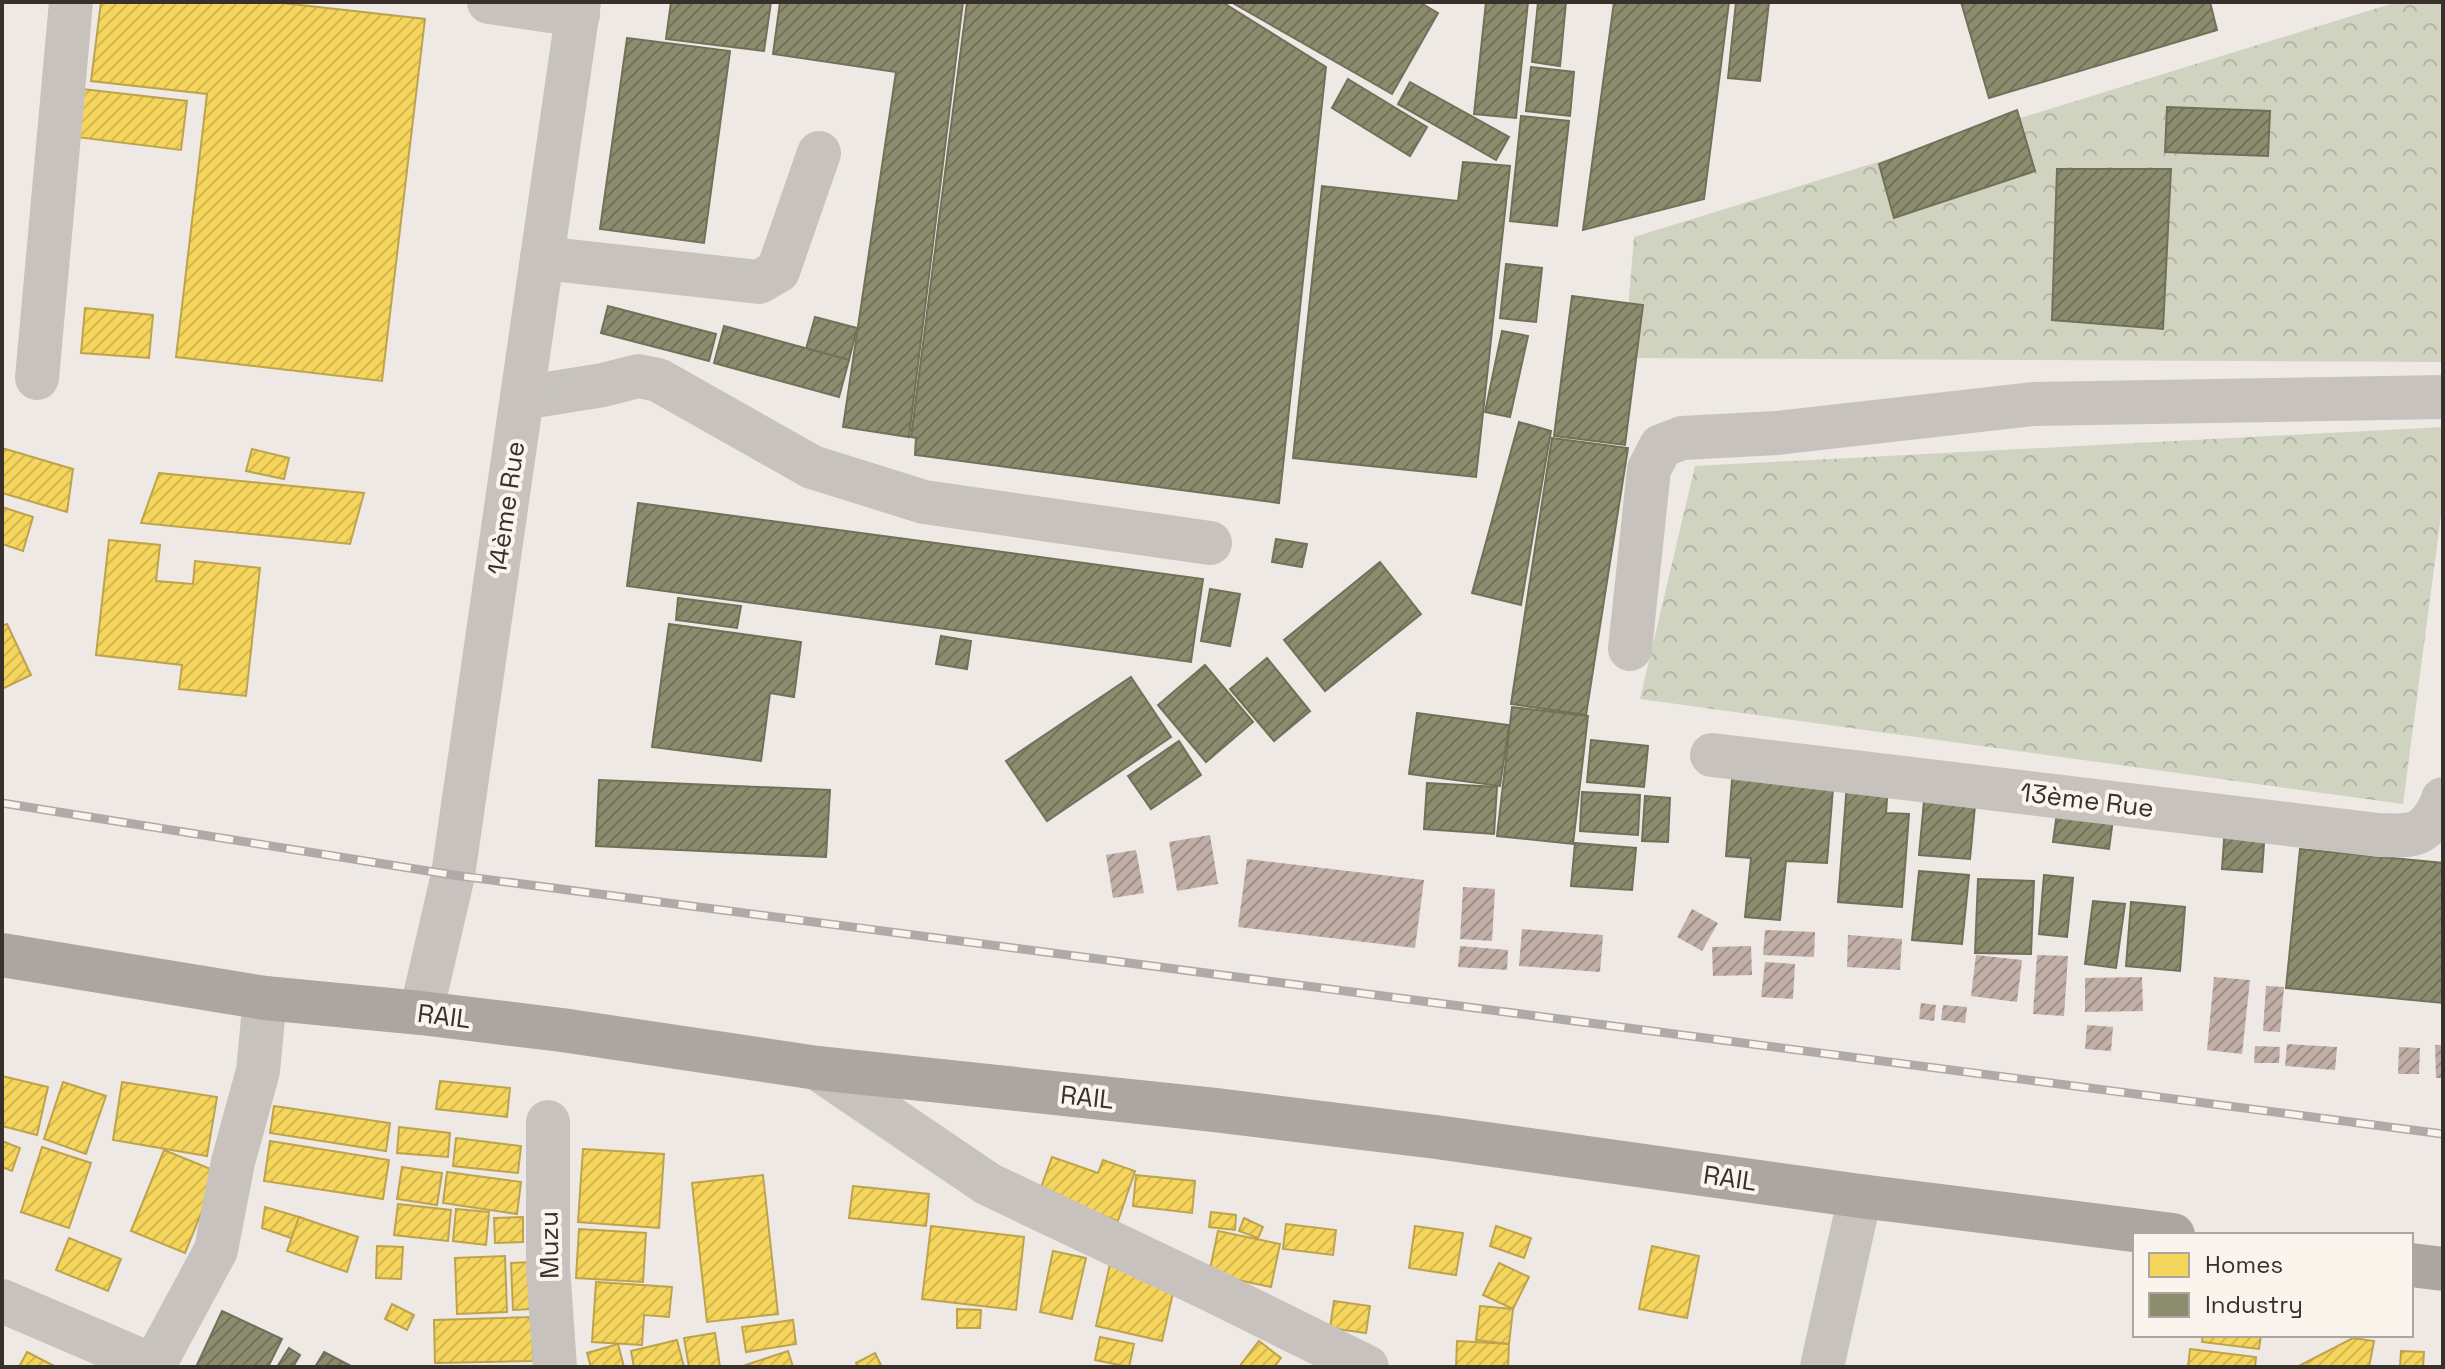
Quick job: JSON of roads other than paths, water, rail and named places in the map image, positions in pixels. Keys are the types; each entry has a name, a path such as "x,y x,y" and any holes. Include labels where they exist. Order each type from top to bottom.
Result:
{"main road":[{"name":"RAIL","path":"2,955 265,998 562,1030 817,1068 1420,1135 1860,1196 2157,1233"},
{"path":"2413,1265 2443,1269"}],"street":[{"path":"37,378 71,2"},
{"path":"489,2 578,8"},
{"name":"14ème Rue","path":"421,1013 453,875 578,8"},
{"path":"542,258 759,282 778,271 819,153"},
{"path":"522,398 638,376 658,380 812,467 924,502 1210,543"},
{"path":"1630,649 1649,469 1661,446 1682,438 1792,432 2033,404 2443,397"},
{"name":"13ème Rue","path":"1712,755 2378,835 2409,836 2426,829 2443,799"},
{"path":"2,1301 154,1366 216,1250 233,1162 258,1071 265,998"},
{"path":"817,1068 988,1184 1367,1367"},
{"name":"Muzu","path":"548,1122 548,1267 555,1367"},
{"path":"1822,1367 1860,1196"}],"railway":[{"path":"2,803 453,875 2443,1134"}]}
